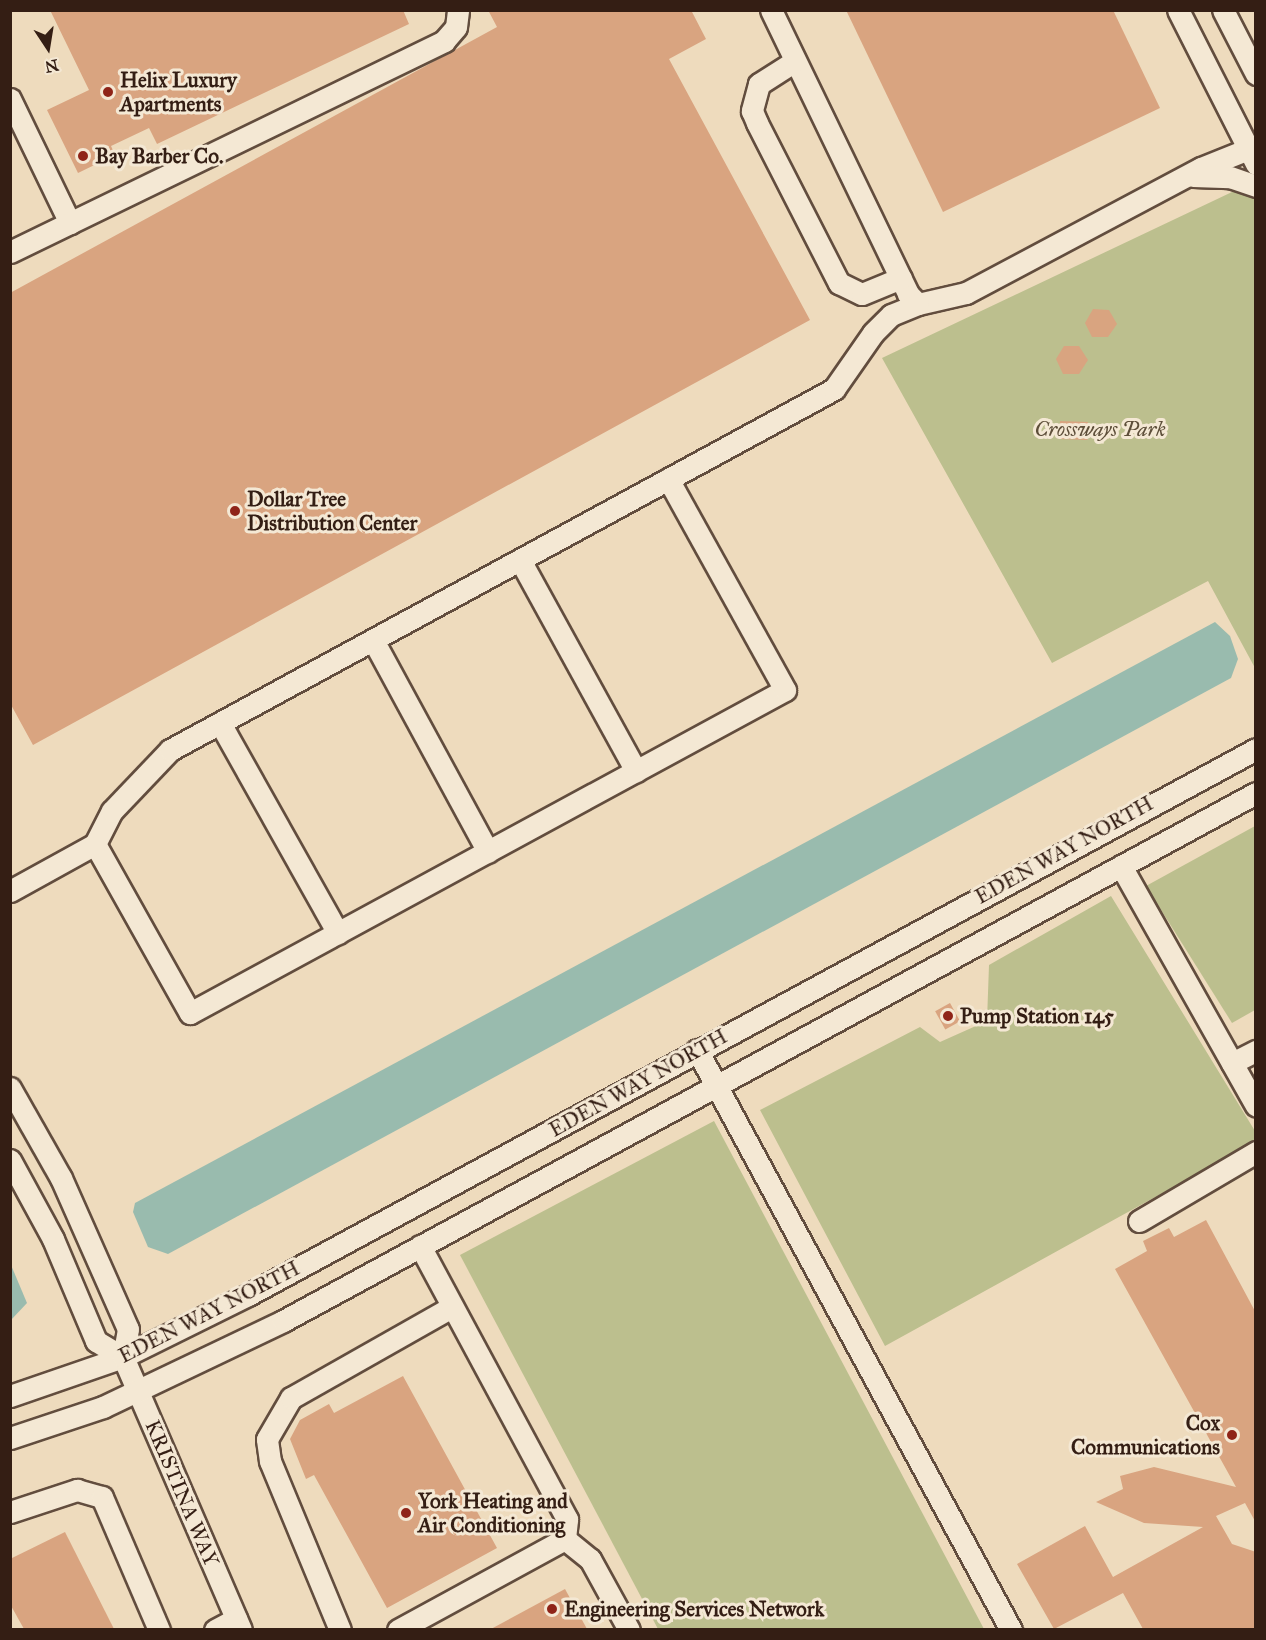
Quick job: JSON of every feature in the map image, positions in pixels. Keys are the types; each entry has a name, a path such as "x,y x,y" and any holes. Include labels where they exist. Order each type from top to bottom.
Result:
{"street":[{"path":"10,252 444,41 456,27 458,10"},
{"path":"771,10 901,278 918,304"},
{"path":"10,891 95,844 112,811 170,750 834,389 873,333 891,315 918,304 966,293 1193,176 1253,153 1178,10"},
{"path":"1223,10 1256,74"},
{"path":"795,61 759,84 752,104 757,123 839,283 862,294 901,278"},
{"path":"10,99 70,223"},
{"path":"1193,176 1230,177 1256,186"},
{"path":"95,844 190,1013 785,690 668,479"},
{"path":"520,560 636,771"},
{"path":"372,640 488,852"},
{"path":"220,723 338,933"},
{"path":"1168,794 1256,741"},
{"name":"EDEN WAY NORTH","path":"10,1396 123,1357 698,1050 1168,794 1256,749"},
{"name":"EDEN WAY NORTH","path":"10,1438 138,1391 420,1246 1256,793"},
{"path":"1121,866 1256,1106"},
{"path":"698,1050 1011,1629"},
{"path":"1232,1063 1256,1051"},
{"path":"10,1088 61,1178 128,1329 123,1357 96,1341 53,1239 10,1160"},
{"path":"1139,1221 1256,1152"},
{"path":"420,1246 567,1519 565,1539"},
{"path":"340,1629 270,1461 267,1439 291,1398 452,1307"},
{"name":"KRISTINA WAY","path":"123,1357 239,1624"},
{"path":"10,1512 77,1490 102,1497 159,1629"},
{"path":"398,1629 565,1539"},
{"path":"565,1539 590,1560 629,1629"},
{"path":"215,1629 239,1624"}],"green space":[{"name":"Crossways Park","path":"1251,183 1256,193 1255,668 1208,581 1052,663 882,358"},
{"path":"1255,826 1255,1010 1232,1023 1146,886"},
{"path":"1111,896 1255,1131 1255,1142 885,1346 760,1110 920,1027 940,1042 987,1021 989,965"},
{"path":"714,1121 984,1629 658,1629 460,1255"}],"shaded area":[{"path":"1215,622 1230,636 1238,659 1231,678 168,1254 148,1247 133,1212 135,1203"},
{"path":"11,1265 27,1303 10,1320"}],"building":[{"path":"50,10 403,10 409,24 157,144 149,128 111,146 115,155 78,173 47,110 89,90"},
{"name":"Dollar Tree Distribution Center","path":"488,10 691,10 706,39 669,59 810,320 33,745 10,703 10,293 497,27"},
{"path":"846,10 1113,10 1160,108 943,212"},
{"path":"1093,309 1109,310 1117,324 1108,337 1092,337 1085,323"},
{"path":"1064,346 1079,346 1088,360 1079,374 1063,374 1056,359"},
{"path":"1060,421 1088,422 1087,440 1059,439"},
{"name":"Pump Station 145","path":"950,1003 960,1021 945,1030 935,1011"},
{"name":"Cox Communications","path":"1206,1220 1256,1313 1256,1523 1245,1503 1216,1516 1232,1544 1256,1552 1256,1629 1143,1629 1123,1593 1054,1629 1017,1564 1085,1526 1113,1577 1203,1527 1144,1523 1096,1502 1123,1489 1120,1476 1154,1467 1236,1487 1115,1269 1147,1251 1143,1241 1169,1228 1174,1237"},
{"name":"York Heating and Air Conditioning","path":"403,1376 497,1548 387,1608 314,1475 306,1479 290,1439 300,1420 329,1404 334,1413"},
{"path":"65,1532 114,1629 24,1629 10,1604 10,1559"},
{"name":"Engineering Services Network","path":"565,1589 587,1629 491,1629"}],"place":[{"name":"Helix Luxury Apartments","path":"108,92"},
{"name":"Bay Barber Co.","path":"83,156"},
{"name":"Dollar Tree Distribution Center","path":"235,511"},
{"name":"Pump Station 145","path":"948,1016"},
{"name":"Cox Communications","path":"1232,1435"},
{"name":"York Heating and Air Conditioning","path":"406,1513"},
{"name":"Engineering Services Network","path":"552,1609"}]}
